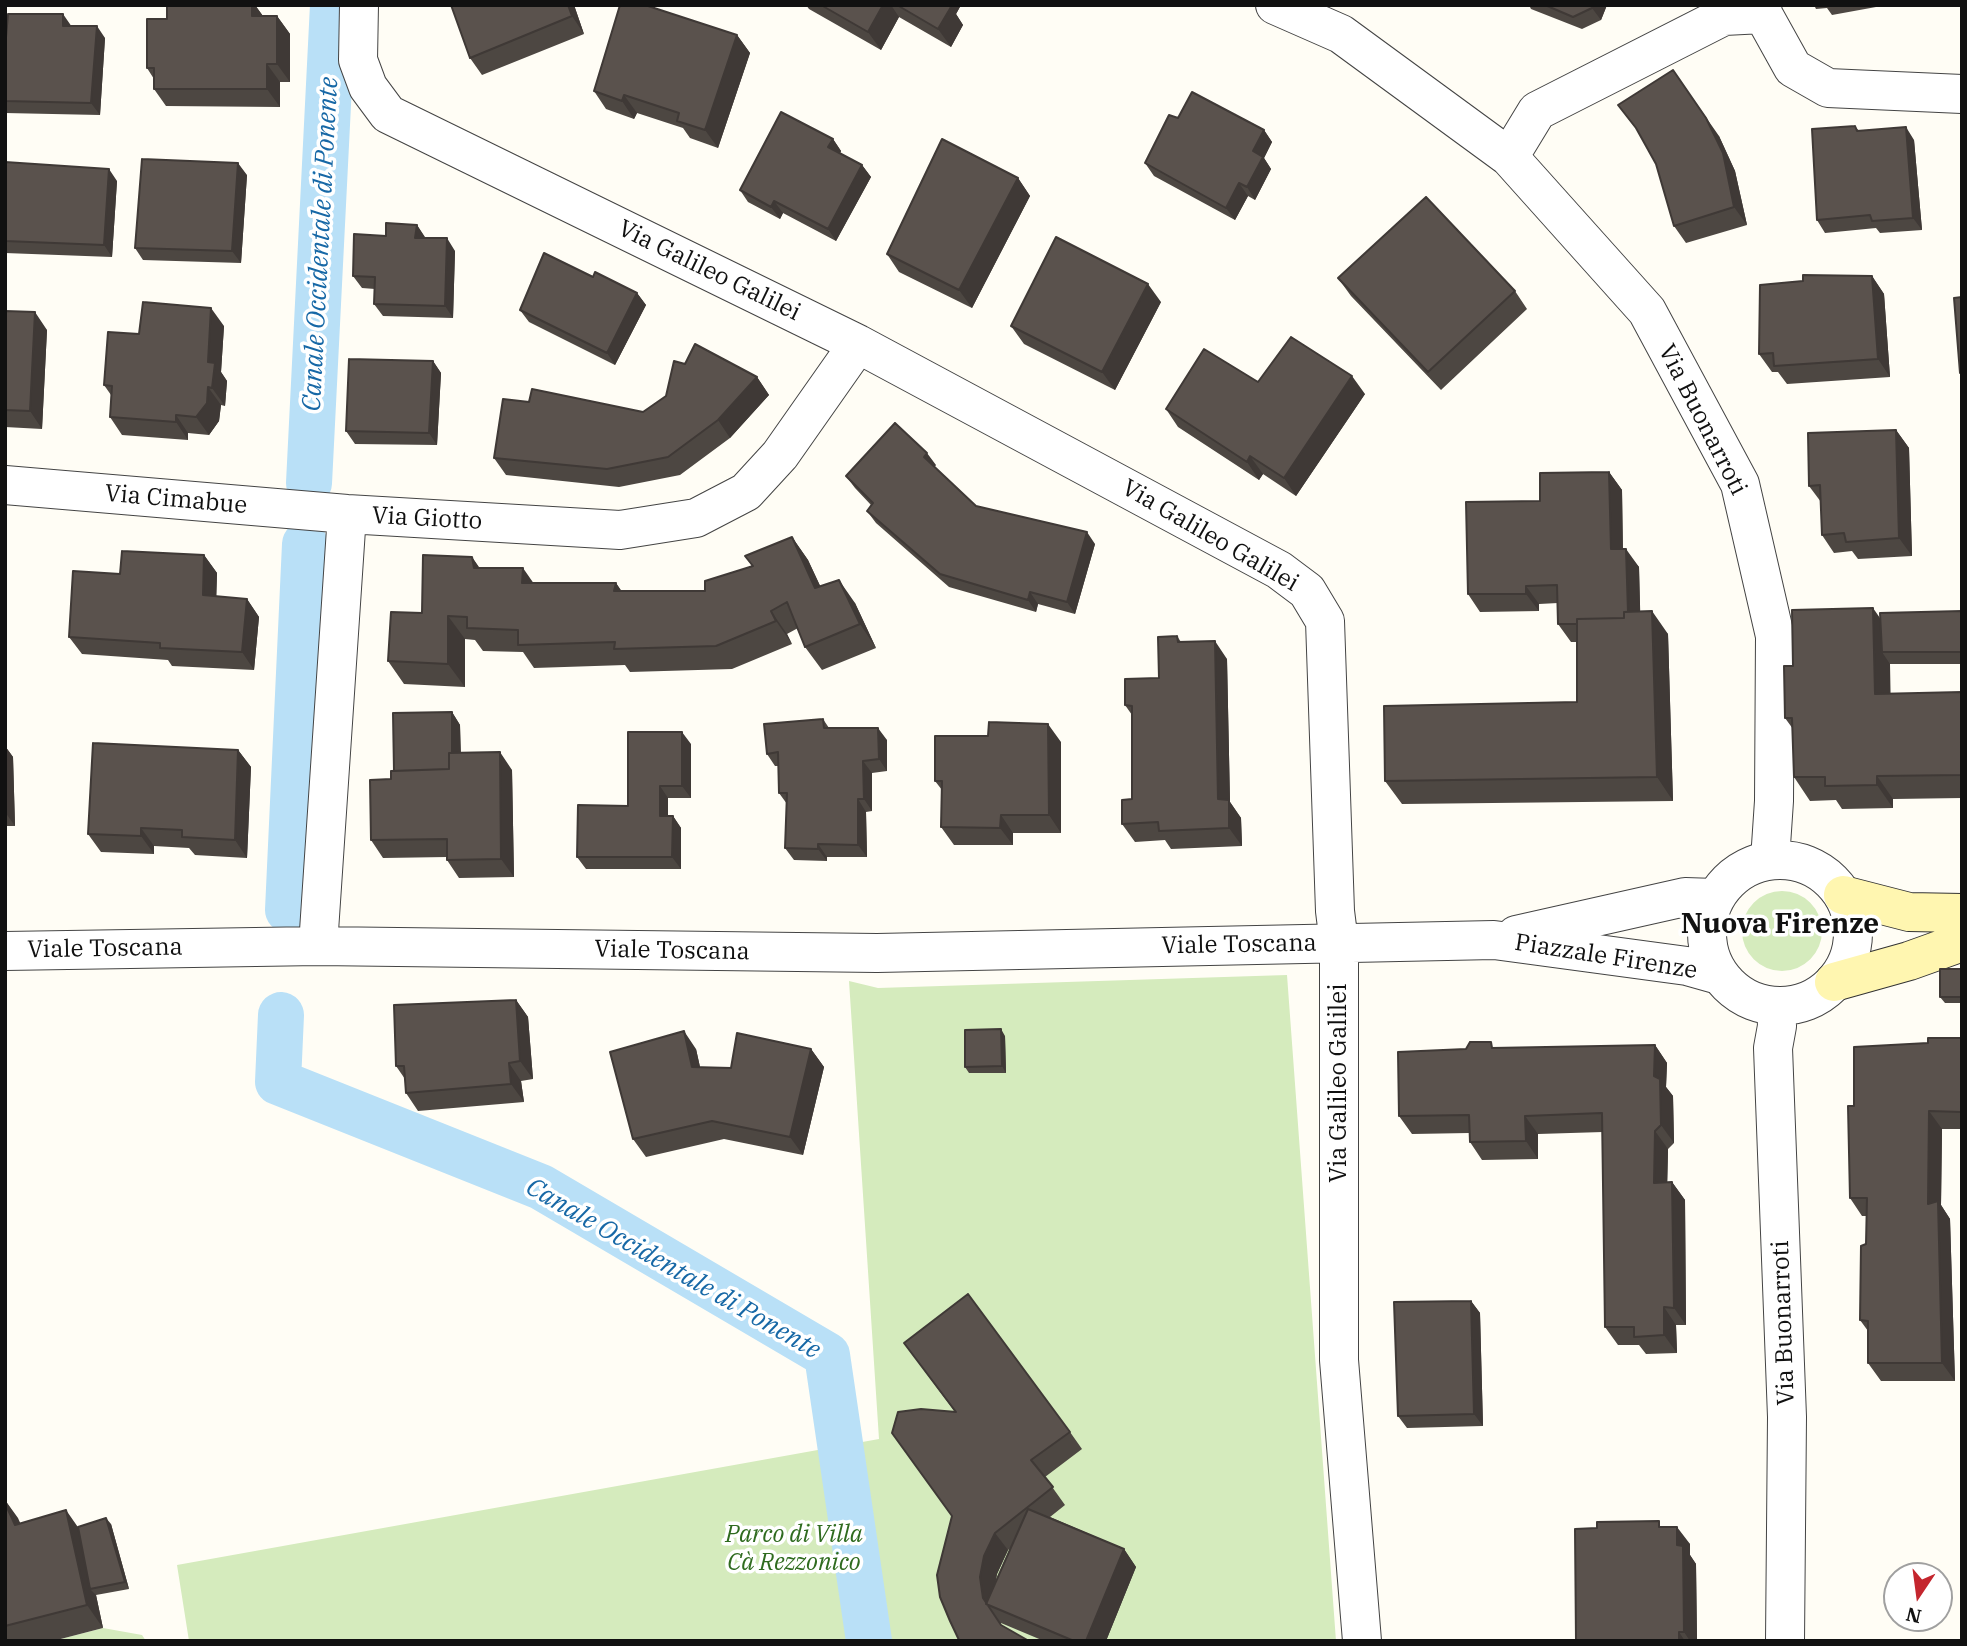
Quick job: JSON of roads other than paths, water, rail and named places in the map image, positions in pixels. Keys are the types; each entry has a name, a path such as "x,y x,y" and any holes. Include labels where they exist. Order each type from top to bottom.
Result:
{"street":[{"name":"Via Galileo Galilei","path":"359,5 358,60 368,88 388,114 858,344 1279,570 1307,591 1325,621 1335,911 1339,943 1339,1360 1362,1641"},
{"name":"Via Buonarroti","path":"1275,5 1340,34 1509,157 1647,311 1740,484 1775,636 1774,800 1770,860"},
{"path":"1509,157 1537,111 1724,16 1763,10 1793,68 1828,88 1962,94"},
{"name":"Via Giotto","path":"318,946 347,514 620,530 696,519 746,492 780,455 858,344"},
{"name":"Via Cimabue","path":"5,485 347,514"},
{"path":"1770,860 1791,861 1811,867 1829,879 1843,895 1851,917 1852,940 1847,963 1834,982 1801,1003 1776,1006"},
{"name":"Piazzale Firenze","path":"1770,860 1748,867 1729,880 1716,898 1709,915 1707,933 1709,950 1719,975 1732,988 1755,1002 1776,1006"},
{"path":"1843,895 1909,912 1962,913"},
{"name":"Piazzale Firenze","path":"1493,940 1685,897 1716,898"},
{"name":"Piazzale Firenze","path":"1339,943 1493,940 1687,967 1719,975"},
{"path":"1834,982 1909,961 1962,942"},
{"name":"Viale Toscana","path":"5,951 318,946 877,953 1339,943"},
{"name":"Via Buonarroti","path":"1776,1006 1777,1026 1773,1048 1787,1417 1785,1641"}],"waterway":[{"name":"Canale Occidentale di Ponente","path":"309,483 333,5"},
{"name":"Canale Occidentale di Ponente","path":"288,910 305,544"},
{"name":"Canale Occidentale di Ponente","path":"281,1015 278,1082 541,1187 827,1355 869,1641"}],"district":[{"name":"Nuova Firenze","path":"1780,925"}],"park label":[{"name":"Parco di Villa Cà Rezzonico","path":"794,1549"}]}
